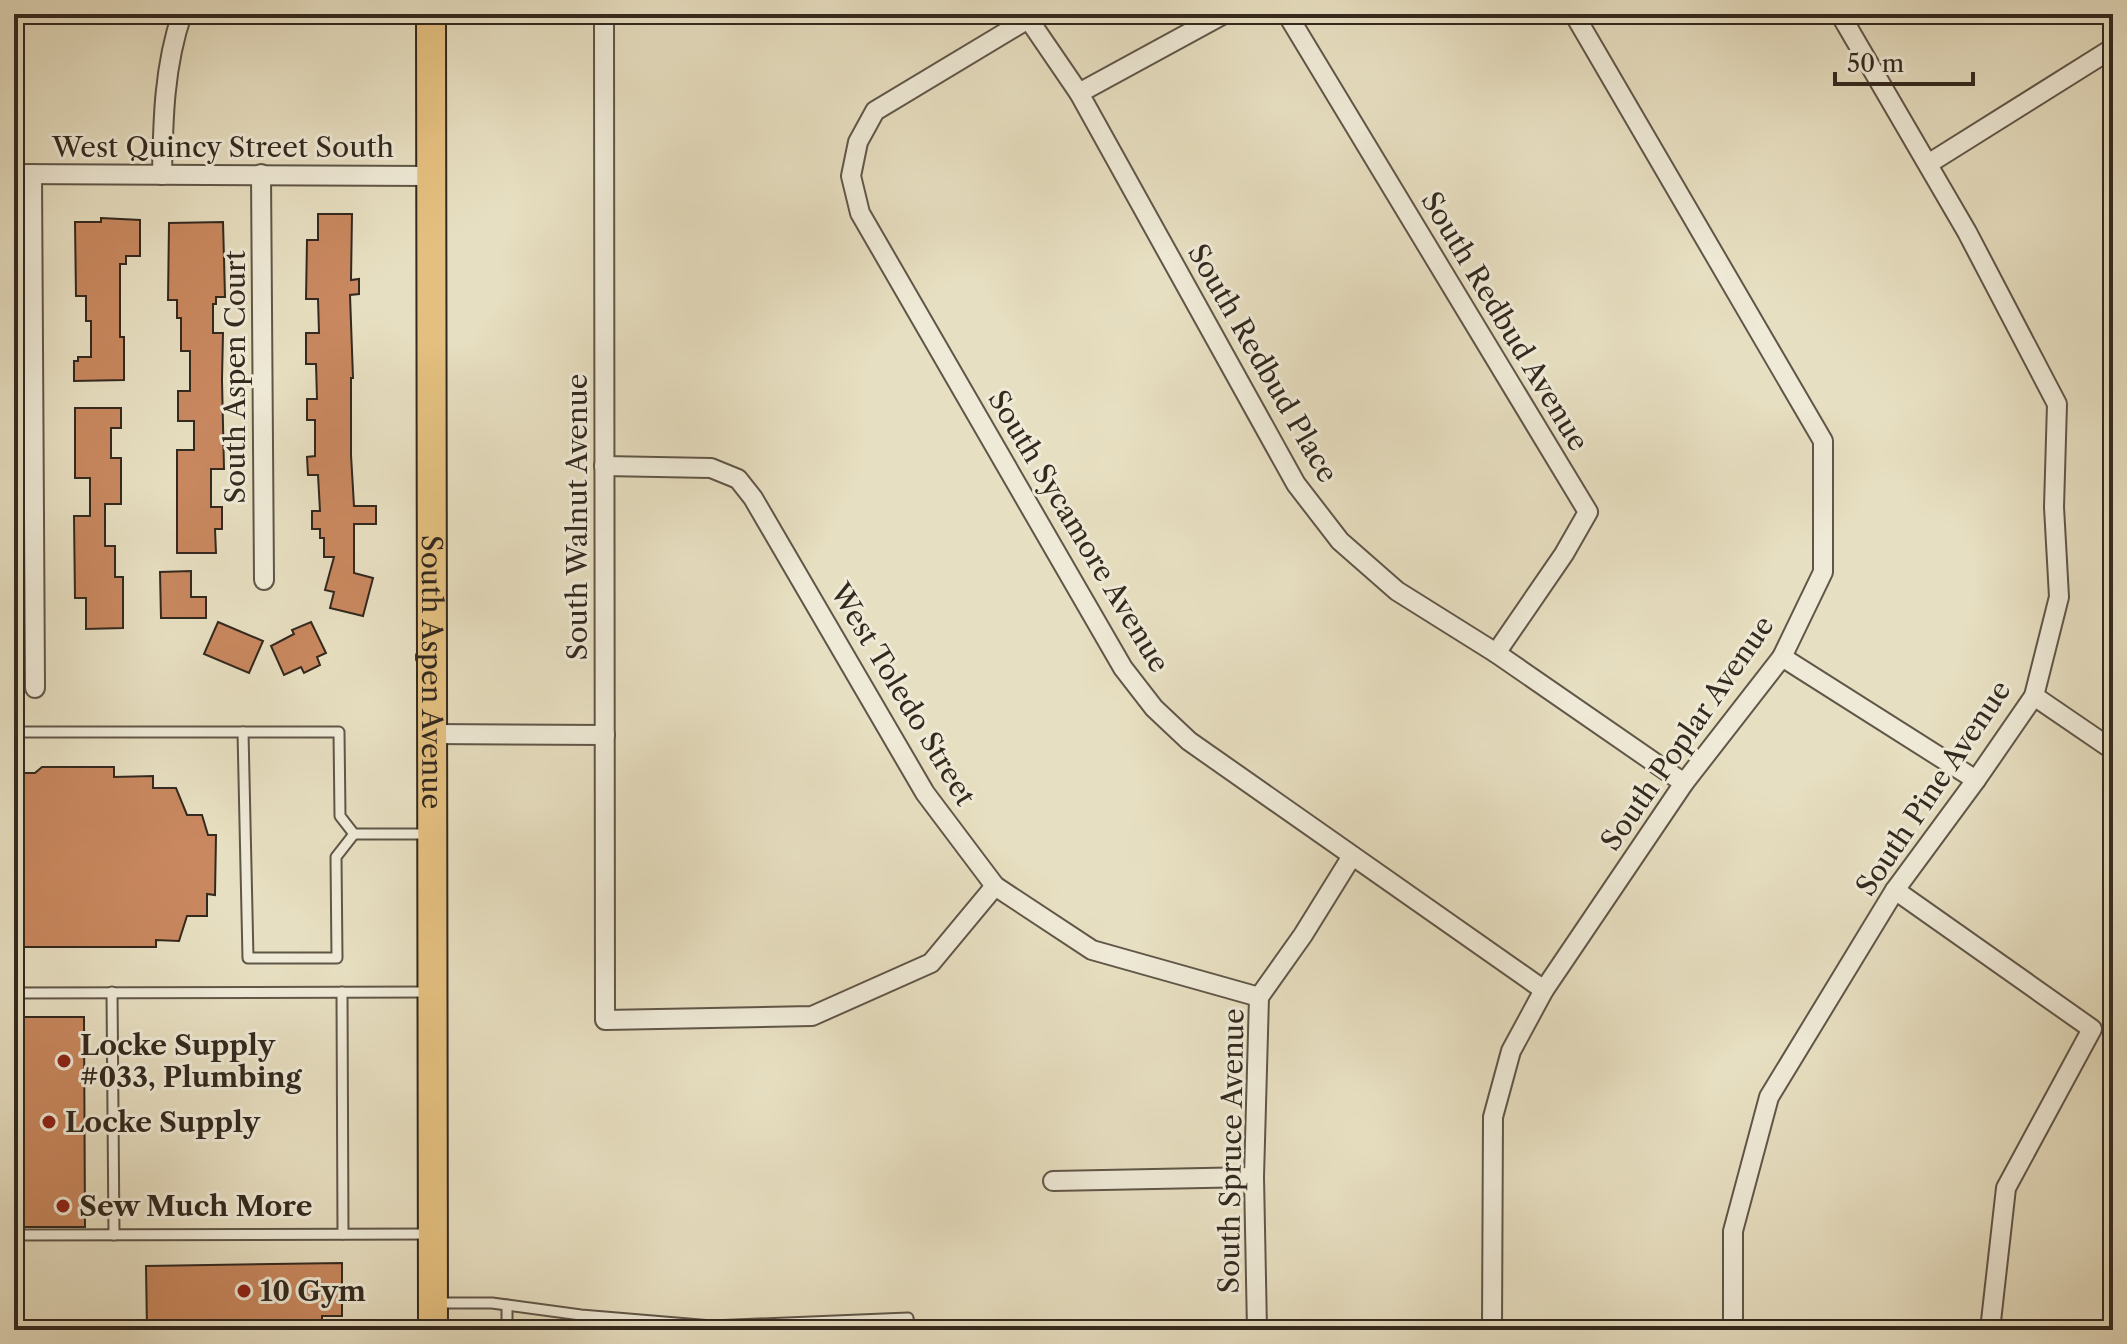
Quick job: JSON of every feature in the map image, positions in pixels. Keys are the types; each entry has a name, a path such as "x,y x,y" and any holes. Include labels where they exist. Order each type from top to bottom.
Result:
{"main road":[{"name":"South Aspen Avenue","path":"431,14 432,1316"}],"street":[{"path":"162,175 165,94 171,53 182,14"},
{"name":"South Walnut Avenue","path":"604,14 605,1020 812,1016 931,963 995,886"},
{"path":"1079,93 1224,14"},
{"name":"South Redbud Avenue","path":"1287,14 1588,512 1564,554 1496,653"},
{"name":"South Poplar Avenue","path":"1492,1330 1493,1117 1511,1051 1544,990 1684,783 1782,657 1823,572 1823,441 1574,14"},
{"name":"South Pine Avenue","path":"1733,1330 1733,1231 1769,1097 1895,890 2034,696 2059,597 2054,507 2057,404 1928,164 1840,14"},
{"name":"South Redbud Place","path":"1026,17 1079,93 1296,484 1340,541 1397,591 1496,653 1684,783"},
{"name":"South Sycamore Avenue","path":"1026,17 875,111 858,142 851,176 860,213 1123,668 1154,708 1189,741 1544,990"},
{"path":"1928,164 2113,48"},
{"path":"23,174 35,688"},
{"name":"West Quincy Street South","path":"23,174 431,176"},
{"name":"South Aspen Court","path":"261,174 264,580"},
{"name":"West Toledo Street","path":"604,466 711,468 738,479 753,498 925,793 995,886 1092,950 1259,997"},
{"path":"1782,657 1976,780"},
{"path":"2034,696 2113,750"},
{"path":"431,734 605,735"},
{"name":"South Spruce Avenue","path":"1257,1330 1254,1177 1259,997 1303,935 1352,856"},
{"path":"1895,890 2092,1029 2006,1188 1990,1330"},
{"path":"1053,1181 1254,1177"}],"lane":[{"path":"243,732 248,958 337,958 336,857 354,834"},
{"path":"15,733 339,732 340,816 354,834"},
{"path":"354,834 430,834"},
{"path":"112,992 114,1235"},
{"path":"342,992 343,1234"},
{"path":"14,993 431,992"},
{"path":"14,1235 432,1234"},
{"path":"432,1316 507,1305 712,1328 908,1318 910,1330"},
{"path":"507,1305 507,1330"}],"building":[{"path":"318,214 352,214 351,280 359,279 359,294 350,295 354,506 376,506 376,524 354,524 354,573 373,578 363,616 330,608 334,592 325,590 334,557 324,557 324,538 320,538 320,529 312,529 312,511 320,511 318,475 308,475 307,457 315,456 315,420 307,420 307,399 317,399 316,364 306,364 306,333 319,333 318,299 306,299 307,240 318,240"},
{"path":"101,218 140,220 140,256 126,256 126,264 120,264 120,337 124,337 124,380 74,381 74,361 78,361 78,357 91,357 91,321 86,321 86,296 76,296 75,222 101,222"},
{"path":"223,222 225,297 216,297 216,304 213,304 213,333 223,333 224,469 211,469 211,507 222,507 222,529 215,529 216,553 177,553 177,450 194,450 194,421 178,421 178,391 190,391 190,351 181,351 181,318 177,318 177,300 168,300 169,223"},
{"path":"75,408 121,408 121,428 111,428 111,458 121,458 121,504 105,504 105,546 115,546 115,577 123,577 123,628 86,629 86,598 75,598 74,516 90,516 90,478 75,478"},
{"path":"191,571 191,597 206,597 206,618 161,618 160,572"},
{"path":"218,622 263,641 249,673 204,654"},
{"path":"311,622 326,653 317,657 320,665 304,673 301,667 284,675 271,646 294,634 292,630"},
{"path":"42,767 114,767 114,777 153,776 153,788 176,788 187,815 202,815 208,835 216,835 215,895 207,894 207,916 187,916 179,941 156,940 156,947 23,947 23,918 17,918 17,904 14,904 14,804 23,804 23,773 35,773"},
{"name":"Locke Supply","path":"14,1017 84,1017 85,1227 14,1227"},
{"name":"10 Gym","path":"342,1263 342,1316 322,1316 322,1330 147,1330 146,1266"}],"place":[{"name":"Locke Supply #033, Plumbing","path":"64,1061"},
{"name":"Locke Supply","path":"49,1122"},
{"name":"Sew Much More","path":"63,1206"},
{"name":"10 Gym","path":"244,1291"}]}
